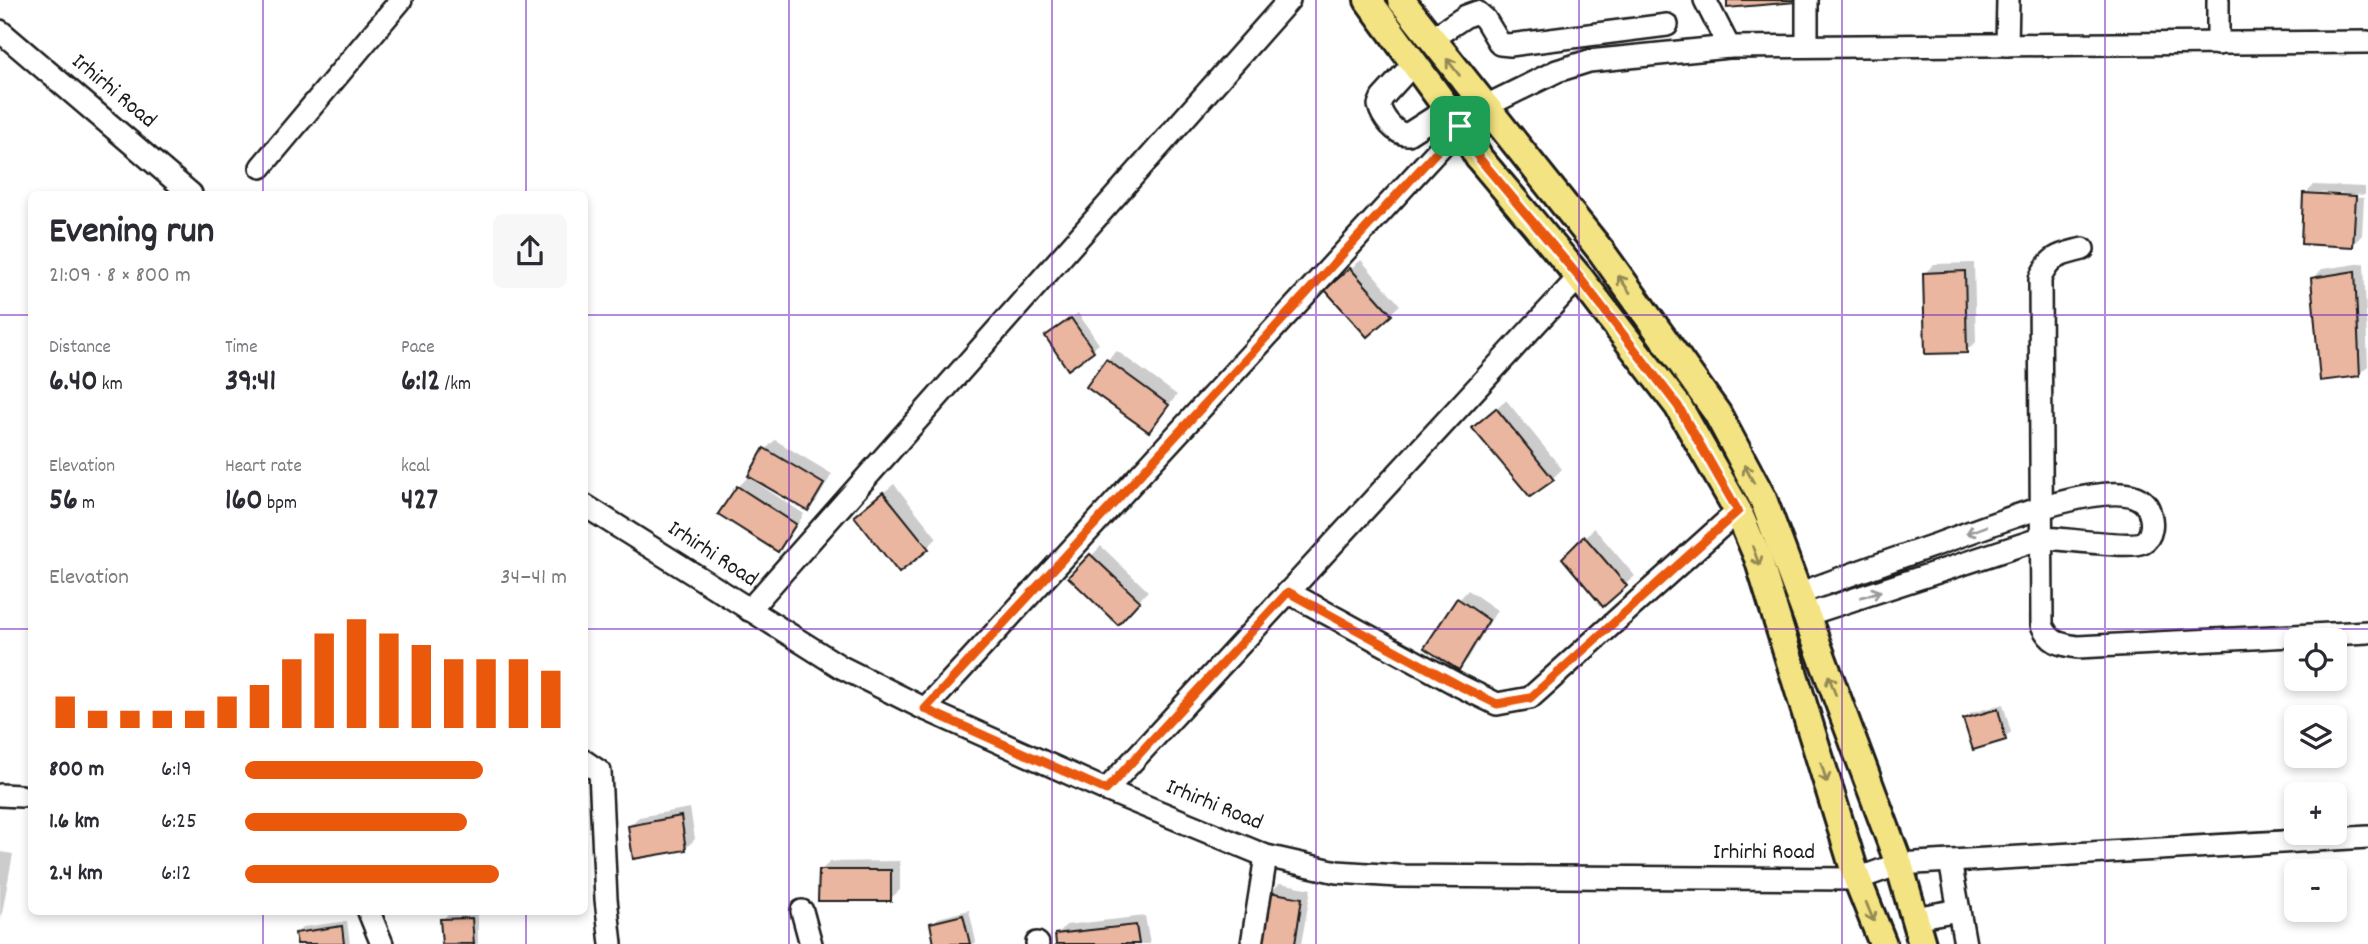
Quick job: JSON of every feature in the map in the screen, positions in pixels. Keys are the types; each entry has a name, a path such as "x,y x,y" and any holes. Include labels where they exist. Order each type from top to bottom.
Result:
{"main road":[{"path":"1368,0 1453,117 1479,158 1579,277 1678,406 1738,511 1758,558 1857,879 1883,944"},
{"path":"1401,0 1601,251 1717,413 1763,499 1899,864 1922,944"}],"street":[{"path":"261,167 401,0"},
{"path":"749,610 1289,0"},
{"path":"1704,0 1729,47"},
{"path":"1807,0 1807,46"},
{"path":"2007,45 2008,0"},
{"path":"2218,0 2218,44"},
{"path":"1431,39 1466,16 1476,6 1500,44 1510,45 1667,24"},
{"name":"Irhirhi Road","path":"0,31 187,191"},
{"path":"1486,106 1557,71 1589,61 1729,47 2368,42"},
{"path":"1414,64 1382,98 1378,105 1380,111 1402,135 1453,117"},
{"path":"925,709 1453,117"},
{"path":"2083,249 2057,255 2046,264 2040,279 2042,625 2047,636 2060,645 2078,647 2368,632"},
{"path":"1106,790 1579,277"},
{"path":"2124,494 2135,496 2144,502 2152,520 2148,539 2141,544 2042,538 1802,604 2041,507 2097,496 2124,494"},
{"name":"Irhirhi Road","path":"588,508 841,667 925,709 1106,790 1266,856 1337,872 1398,876 1857,879"},
{"path":"1288,592 1497,704 1530,698 1738,511"},
{"path":"588,764 600,772 606,900 611,944"},
{"path":"1857,879 1899,864 2368,836"},
{"path":"1252,944 1266,856"},
{"path":"1950,861 1965,944"},
{"path":"1914,918 1959,910"},
{"path":"802,911 811,944"},
{"path":"370,915 382,944"}],"building":[{"path":"1727,0 1796,0 1797,2 1727,8"},
{"path":"2303,193 2356,196 2353,247 2301,244"},
{"path":"1350,268 1392,315 1367,337 1325,290"},
{"path":"1965,271 1967,353 1925,354 1923,273"},
{"path":"2355,271 2360,376 2320,381 2311,278"},
{"path":"1071,318 1094,351 1068,370 1045,336"},
{"path":"1106,359 1169,405 1149,432 1086,387"},
{"path":"1496,408 1554,480 1530,497 1472,428"},
{"path":"764,448 824,484 808,511 748,476"},
{"path":"737,486 796,524 778,552 718,514"},
{"path":"883,492 929,549 899,573 854,516"},
{"path":"1584,536 1627,586 1603,607 1562,558"},
{"path":"1090,554 1140,601 1118,625 1068,577"},
{"path":"1457,598 1489,620 1459,670 1424,648"},
{"path":"1998,709 2006,740 1973,750 1963,719"},
{"path":"681,816 686,850 633,859 628,826"},
{"path":"819,870 891,870 891,901 818,901"},
{"path":"1269,892 1302,898 1295,944 1260,944"},
{"path":"963,915 970,944 934,944 930,923"},
{"path":"472,918 474,944 442,944 440,919"},
{"path":"1136,925 1139,944 1056,944 1055,934"},
{"path":"342,926 344,944 297,944 295,933"}],"route":[{"path":"1460,126 1479,158 1579,277 1678,406 1738,511 1530,698 1497,704 1288,592 1106,790 925,709 1432,157 1460,126"}]}
